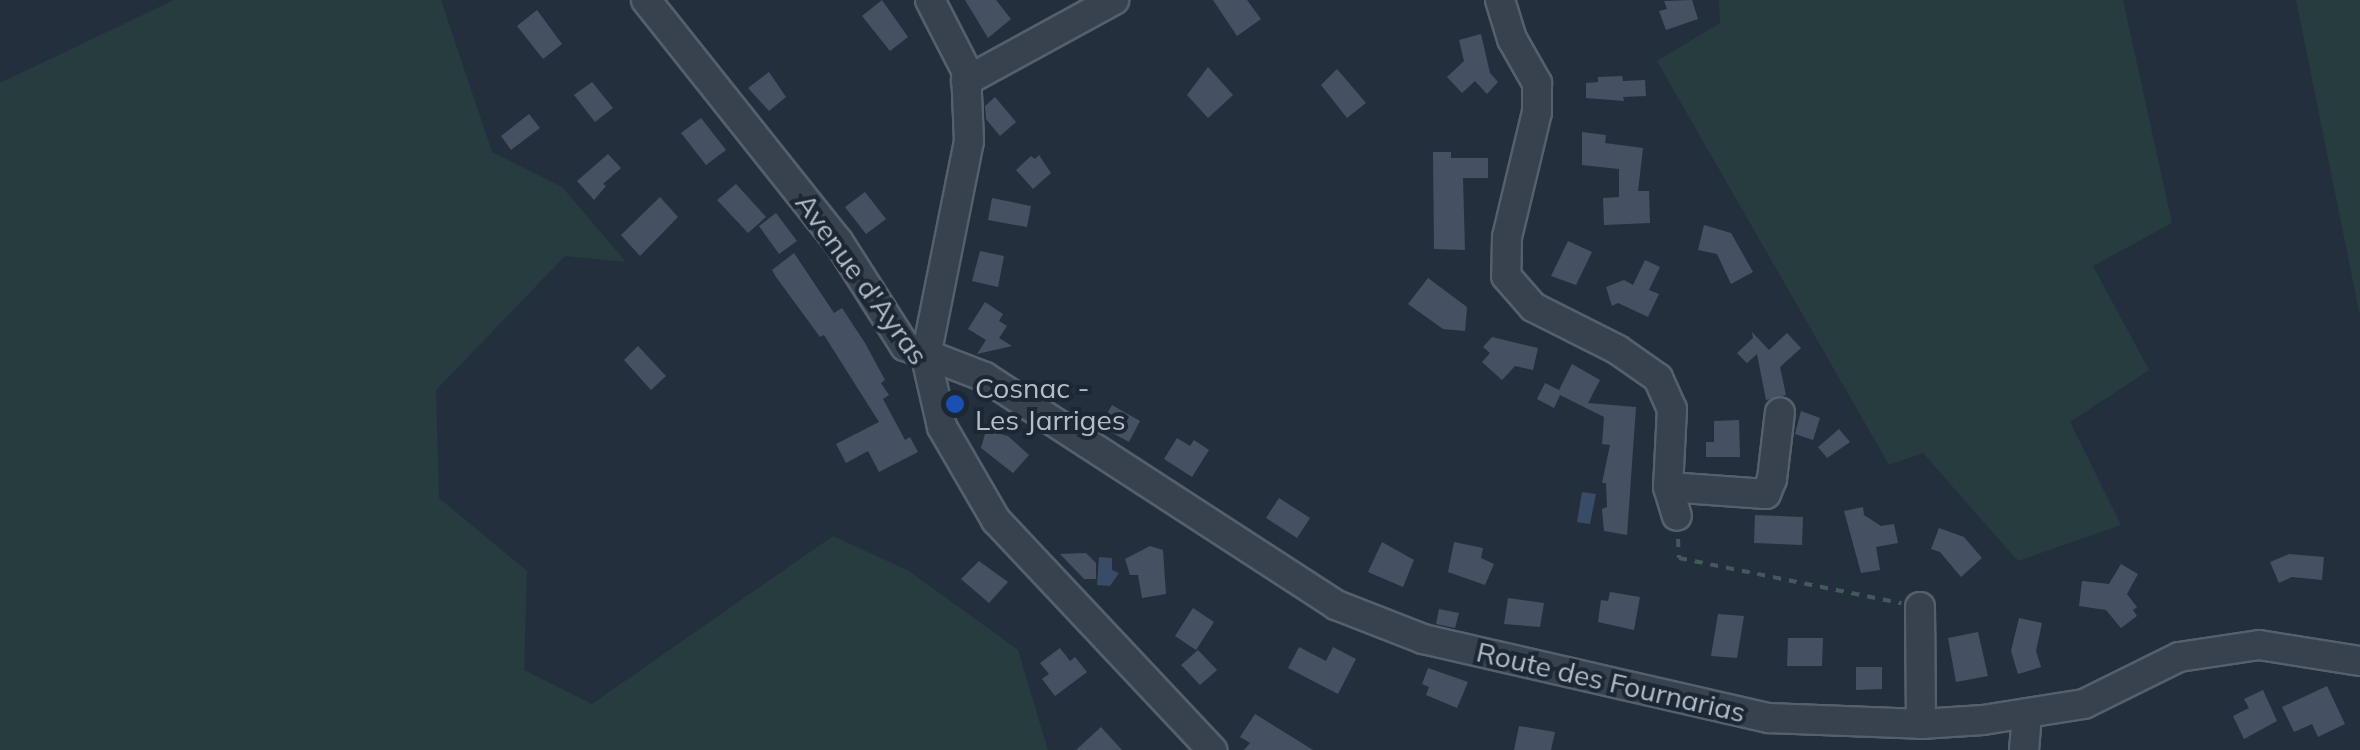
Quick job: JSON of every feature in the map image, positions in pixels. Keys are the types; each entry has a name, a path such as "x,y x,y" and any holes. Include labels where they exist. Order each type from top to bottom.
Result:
{"street":[{"name":"Avenue d'Ayras","path":"646,0 838,241 905,346 926,357 942,426 996,520 1212,750"},
{"path":"926,357 969,140 966,70 930,0"},
{"path":"966,80 1114,0"},
{"path":"1500,0 1512,40 1537,83 1537,112 1507,237 1506,276 1533,308 1618,350 1658,378 1672,409 1668,486 1677,516"},
{"name":"Route des Fournarias","path":"926,357 947,359 985,377 1336,605 1423,638 1768,718 1921,724 2027,713 2084,704 2179,657 2259,645 2359,663"},
{"path":"1668,486 1766,494 1772,479 1780,412"},
{"path":"1920,607 1921,724"},
{"path":"2024,750 2027,713"}],"path":[{"path":"1677,516 1678,558 1920,607"}],"green space":[{"path":"174,0 441,0 492,152 562,187 626,262 565,256 436,390 439,498 527,571 524,670 592,704 833,536 909,571 1018,650 1048,750 0,750 0,83"},
{"path":"1719,0 2123,0 2172,223 2093,266 2149,370 2070,422 2121,525 2018,561 1923,453 1889,465 1657,61 1720,23"},
{"path":"2296,0 2360,0 2360,316"}],"water":[{"path":"1582,492 1596,494 1590,524 1577,522"},
{"path":"1099,557 1112,558 1112,570 1119,573 1110,586 1097,585"}],"building":[{"path":"882,0 908,37 890,51 862,16"},
{"path":"965,0 996,0 1011,19 988,38"},
{"path":"1213,0 1247,0 1261,19 1237,36"},
{"path":"1692,0 1698,19 1666,30 1659,11 1667,9 1664,1"},
{"path":"537,10 562,44 543,59 517,26"},
{"path":"1481,34 1490,73 1498,82 1487,94 1475,81 1462,93 1447,77 1464,61 1459,40"},
{"path":"1208,67 1233,95 1208,118 1187,95"},
{"path":"1337,69 1366,103 1347,118 1321,85"},
{"path":"769,72 786,97 769,111 748,88"},
{"path":"1622,76 1623,81 1645,80 1646,96 1623,97 1624,101 1586,98 1586,83 1598,82 1598,77"},
{"path":"592,82 613,108 595,122 574,95"},
{"path":"995,97 1016,122 1000,136 986,119 985,106"},
{"path":"529,114 540,128 511,150 501,136"},
{"path":"701,118 726,150 706,165 681,133"},
{"path":"1582,132 1606,135 1605,143 1643,148 1638,191 1649,191 1650,223 1604,225 1603,198 1619,197 1619,169 1582,165"},
{"path":"1433,152 1451,152 1451,158 1488,158 1488,178 1463,178 1465,250 1434,249"},
{"path":"608,154 621,168 603,184 606,186 594,200 577,181"},
{"path":"1039,155 1051,173 1033,189 1016,170 1031,156 1035,159"},
{"path":"736,184 766,217 748,233 717,200"},
{"path":"865,192 886,219 866,234 845,207"},
{"path":"660,197 678,217 640,256 621,235"},
{"path":"992,198 1031,206 1027,227 988,220"},
{"path":"776,213 797,241 779,254 759,226"},
{"path":"1704,225 1731,233 1753,272 1731,284 1717,254 1698,250"},
{"path":"1568,241 1592,252 1576,285 1551,276"},
{"path":"980,251 1004,256 998,287 972,281"},
{"path":"794,253 834,313 842,308 865,343 885,380 881,383 889,395 883,399 905,440 910,437 918,452 879,472 868,451 846,463 836,444 879,422 824,335 820,337 772,270"},
{"path":"1645,260 1660,267 1649,290 1659,294 1648,317 1618,303 1612,306 1606,287 1624,280 1633,285"},
{"path":"1428,278 1467,307 1465,331 1443,329 1408,304"},
{"path":"985,302 1003,314 999,321 1007,326 999,338 1012,346 977,354 986,340 968,329"},
{"path":"1752,332 1769,350 1787,333 1801,348 1780,367 1786,395 1766,400 1757,354 1747,363 1737,353 1753,338"},
{"path":"1492,337 1538,348 1533,370 1515,366 1502,380 1482,362 1490,353 1483,347"},
{"path":"638,346 666,376 651,390 624,360"},
{"path":"1572,364 1600,380 1588,403 1636,407 1627,535 1604,531 1606,483 1602,483 1610,445 1602,444 1604,417 1560,395 1554,408 1537,399 1545,383 1559,390"},
{"path":"1112,405 1140,421 1129,442 1100,426"},
{"path":"1801,411 1820,418 1813,440 1795,434"},
{"path":"1739,420 1740,457 1706,457 1706,442 1714,442 1714,421"},
{"path":"1839,429 1850,442 1827,458 1818,447"},
{"path":"986,430 1008,436 1029,455 1013,473 981,448"},
{"path":"1177,438 1190,446 1194,440 1209,450 1192,477 1164,459"},
{"path":"1279,498 1310,518 1297,538 1266,518"},
{"path":"1863,507 1864,515 1881,526 1894,524 1898,543 1876,547 1880,570 1861,573 1844,511"},
{"path":"1755,515 1803,517 1802,545 1754,543"},
{"path":"1939,528 1964,537 1982,558 1961,577 1940,552 1931,549"},
{"path":"1382,542 1414,560 1403,587 1368,572"},
{"path":"1454,542 1483,548 1481,558 1494,564 1485,585 1448,572"},
{"path":"1150,546 1163,550 1166,594 1142,598 1138,575 1130,575 1125,559"},
{"path":"1086,553 1096,563 1096,579 1084,579 1060,554"},
{"path":"2289,554 2324,557 2322,580 2292,577 2279,583 2270,562"},
{"path":"979,561 1008,582 989,603 961,579"},
{"path":"2121,564 2138,574 2127,594 2137,607 2133,610 2137,616 2121,628 2106,610 2079,606 2082,581 2109,584"},
{"path":"1610,592 1640,597 1634,630 1598,622 1601,600 1608,601"},
{"path":"1508,598 1544,603 1540,627 1504,624"},
{"path":"1193,608 1214,622 1196,650 1175,636"},
{"path":"1439,609 1459,613 1455,628 1436,624"},
{"path":"1718,614 1744,616 1737,658 1711,656"},
{"path":"2019,618 2042,623 2036,651 2041,667 2018,674 2011,651"},
{"path":"1978,632 1988,676 1956,682 1948,638"},
{"path":"1788,638 1823,638 1822,666 1787,666"},
{"path":"1299,647 1326,661 1333,647 1356,659 1338,694 1288,668"},
{"path":"1060,648 1070,661 1075,657 1087,672 1055,696 1042,679 1049,674 1040,663"},
{"path":"1198,650 1217,670 1200,685 1181,665"},
{"path":"1856,667 1882,667 1882,689 1856,690"},
{"path":"1428,668 1468,682 1457,708 1426,695 1429,687 1422,684"},
{"path":"2327,686 2345,724 2318,737 2312,724 2294,732 2282,707"},
{"path":"2263,690 2277,721 2244,739 2233,716 2249,708 2244,699"},
{"path":"1255,714 1313,750 1244,750 1250,743 1240,737"},
{"path":"1519,726 1555,732 1551,750 1514,750"},
{"path":"1101,727 1122,750 1076,750"}],"place":[{"name":"Cosnac - Les Jarriges","path":"955,404"}]}
